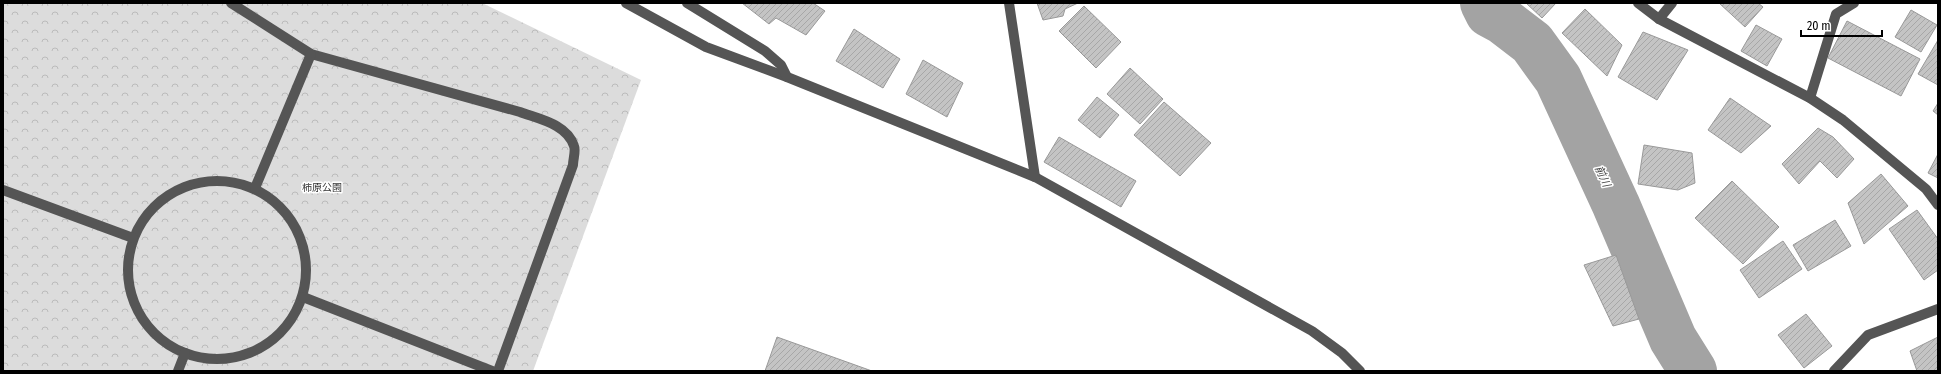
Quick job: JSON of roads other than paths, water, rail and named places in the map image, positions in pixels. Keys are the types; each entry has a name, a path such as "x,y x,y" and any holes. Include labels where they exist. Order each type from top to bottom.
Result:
{"street":[{"path":"231,3 311,54 520,112 553,123 569,136 575,147 573,164 498,371"},
{"path":"626,3 706,47 787,77 1035,177 1312,331 1342,353 1360,371"},
{"path":"687,3 764,51 781,65 787,77"},
{"path":"1009,3 1035,177"},
{"path":"1638,3 1659,19 1810,98 1844,120 1926,189 1938,206"},
{"path":"1659,19 1672,3"},
{"path":"1810,98 1836,14 1854,3"},
{"path":"256,188 311,54"},
{"path":"227,180 256,188 277,202 294,222 304,246 308,271 304,297 290,323 269,344 243,356 213,360 185,353 164,342 147,326 135,306 128,284 128,260 133,238 148,212 170,193 198,182 227,180"},
{"path":"3,190 133,238"},
{"path":"304,297 492,371"},
{"path":"1834,371 1868,335 1938,309"},
{"path":"178,371 185,353"}],"waterway":[{"name":"前川","path":"1484,3 1489,13 1502,20 1532,43 1558,79 1616,205 1673,339 1693,371"}],"park label":[{"name":"柿原公園","path":"322,187"}]}
